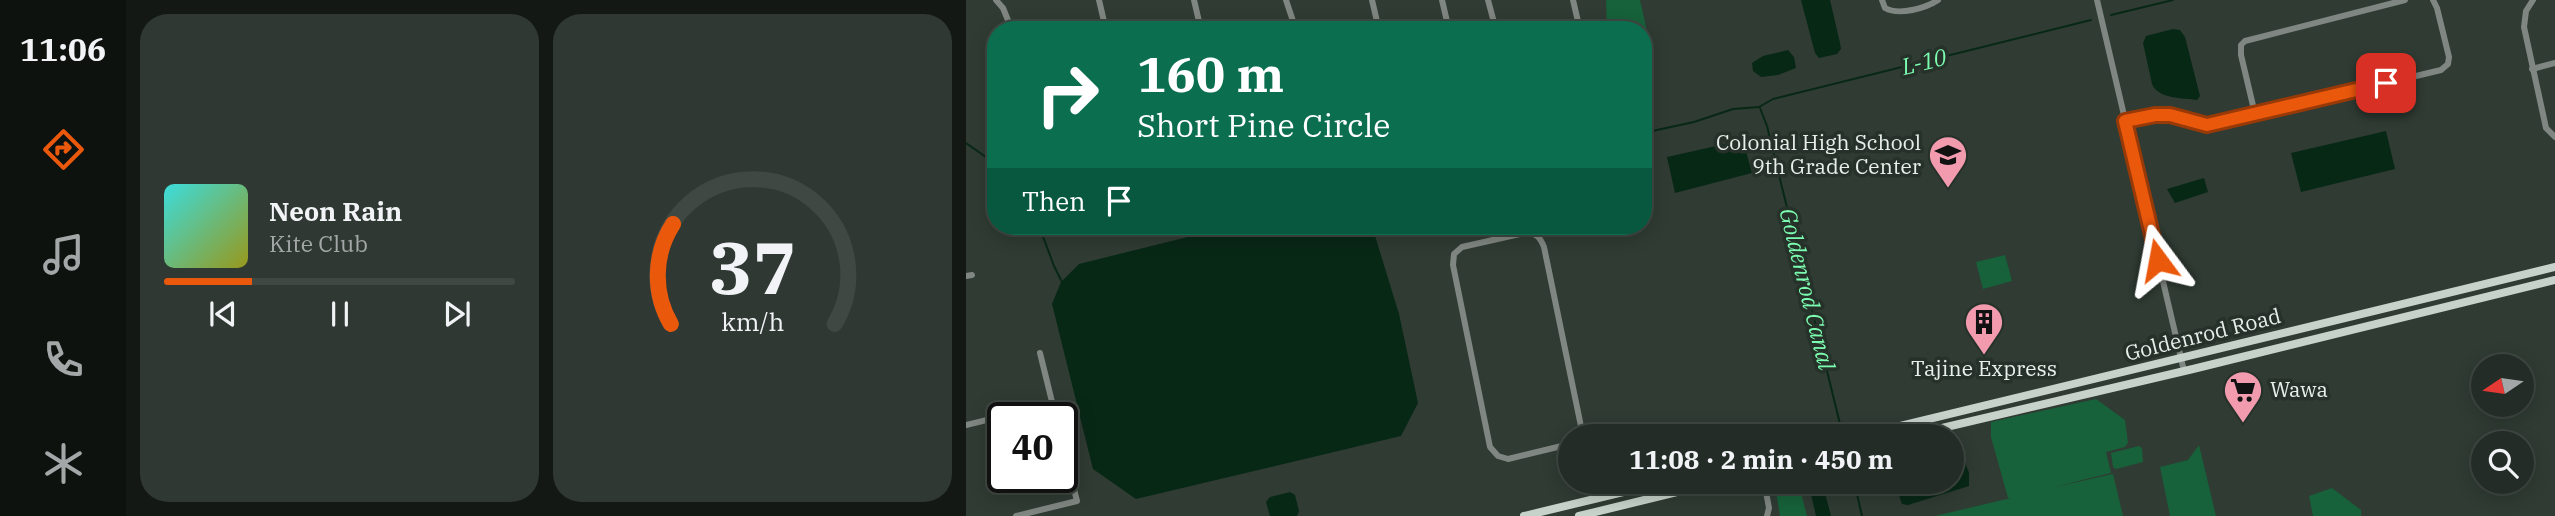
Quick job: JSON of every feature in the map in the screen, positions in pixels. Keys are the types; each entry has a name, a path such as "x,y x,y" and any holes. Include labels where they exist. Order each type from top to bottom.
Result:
{"main road":[{"name":"Goldenrod Road","path":"1907,424 2555,267"},
{"name":"Goldenrod Road","path":"1956,424 2555,280"},
{"path":"2382,323 2385,314 2396,305"},
{"path":"1964,422 1975,407"},
{"path":"1524,516 1615,494"},
{"path":"1579,516 1602,513 1673,494"}],"street":[{"path":"996,0 1008,21"},
{"path":"1099,0 1104,21"},
{"path":"1194,0 1199,21"},
{"path":"1286,0 1293,21"},
{"path":"1371,0 1376,21"},
{"path":"1442,0 1448,21"},
{"path":"1488,0 1494,21"},
{"path":"1573,0 1578,21"},
{"path":"1882,0 1885,8 1895,12 1938,0"},
{"path":"2097,0 2184,371"},
{"path":"2255,114 2241,55 2241,45 2245,41 2405,0"},
{"path":"2125,121 2170,115 2207,125 2444,68 2449,62 2448,52 2433,0"},
{"path":"2533,0 2526,11 2524,27 2546,128 2555,137"},
{"path":"2532,69 2555,63"},
{"path":"1515,235 1462,247 1454,254 1453,265 1490,447 1498,456 1508,459 1558,447"},
{"path":"1536,235 1544,247 1581,424"},
{"path":"1040,353 1052,402"},
{"path":"966,425 987,420"},
{"path":"1016,516 1077,501 1075,493"},
{"path":"1597,494 1598,498"},
{"path":"1766,494 1769,508 1767,516"}],"green space":[{"path":"1606,0 1640,0 1645,21 1607,21"},
{"path":"2005,255 2012,281 1983,289 1976,262"},
{"path":"2096,399 2125,420 2128,443 2125,447 2106,452 2111,473 2050,488 2113,474 2123,516 1935,516 2011,498 2008,498 1991,437 1991,422"},
{"path":"2199,445 2216,516 2170,516 2160,467 2188,460"},
{"path":"2139,446 2142,448 2143,462 2116,469 2113,467 2111,453"},
{"path":"2332,488 2361,510 2361,516 2313,516 2309,496"},
{"path":"1776,494 1801,494 1807,516 1780,516"}],"shaded area":[{"path":"1801,0 1830,0 1841,49 1837,54 1819,58 1815,53"},
{"path":"2173,29 2180,30 2185,37 2200,96 2197,100 2165,95 2152,84 2143,43 2146,36"},
{"path":"1788,50 1794,57 1796,68 1778,75 1761,77 1753,71 1752,63 1763,56"},
{"path":"2386,131 2395,169 2301,192 2291,153"},
{"path":"1743,140 1752,173 1675,193 1667,157"},
{"path":"2204,178 2208,192 2175,203 2167,189"},
{"path":"1196,235 1375,235 1399,314 1418,403 1401,436 1136,499 1093,469 1052,304 1061,282 1079,264"},
{"path":"1964,460 1969,473 1969,486 1964,488"},
{"path":"1290,492 1295,495 1299,511 1297,516 1270,516 1266,502 1270,497"},
{"path":"1811,494 1825,494 1831,516 1816,516"},
{"path":"1899,494 1943,494 1908,505 1902,504"}],"waterway":[{"name":"L-10","path":"2111,15 2173,0"},
{"name":"L-10","path":"1652,131 1694,122 1733,109 1759,107 1773,99 2091,20"},
{"name":"Goldenrod Canal","path":"1760,108 1767,126 1840,424"},
{"name":"Goldenrod Canal","path":"966,143 987,158"},
{"name":"Goldenrod Canal","path":"1042,235 1062,282"},
{"name":"Goldenrod Canal","path":"1857,494 1862,516"}],"place":[{"name":"Colonial High School 9th Grade Center","path":"1948,189"},
{"name":"Tajine Express","path":"1984,356"},
{"name":"Wawa","path":"2243,424"}],"route":[{"path":"2158,260 2125,121 2170,115 2207,125 2386,83"}]}
